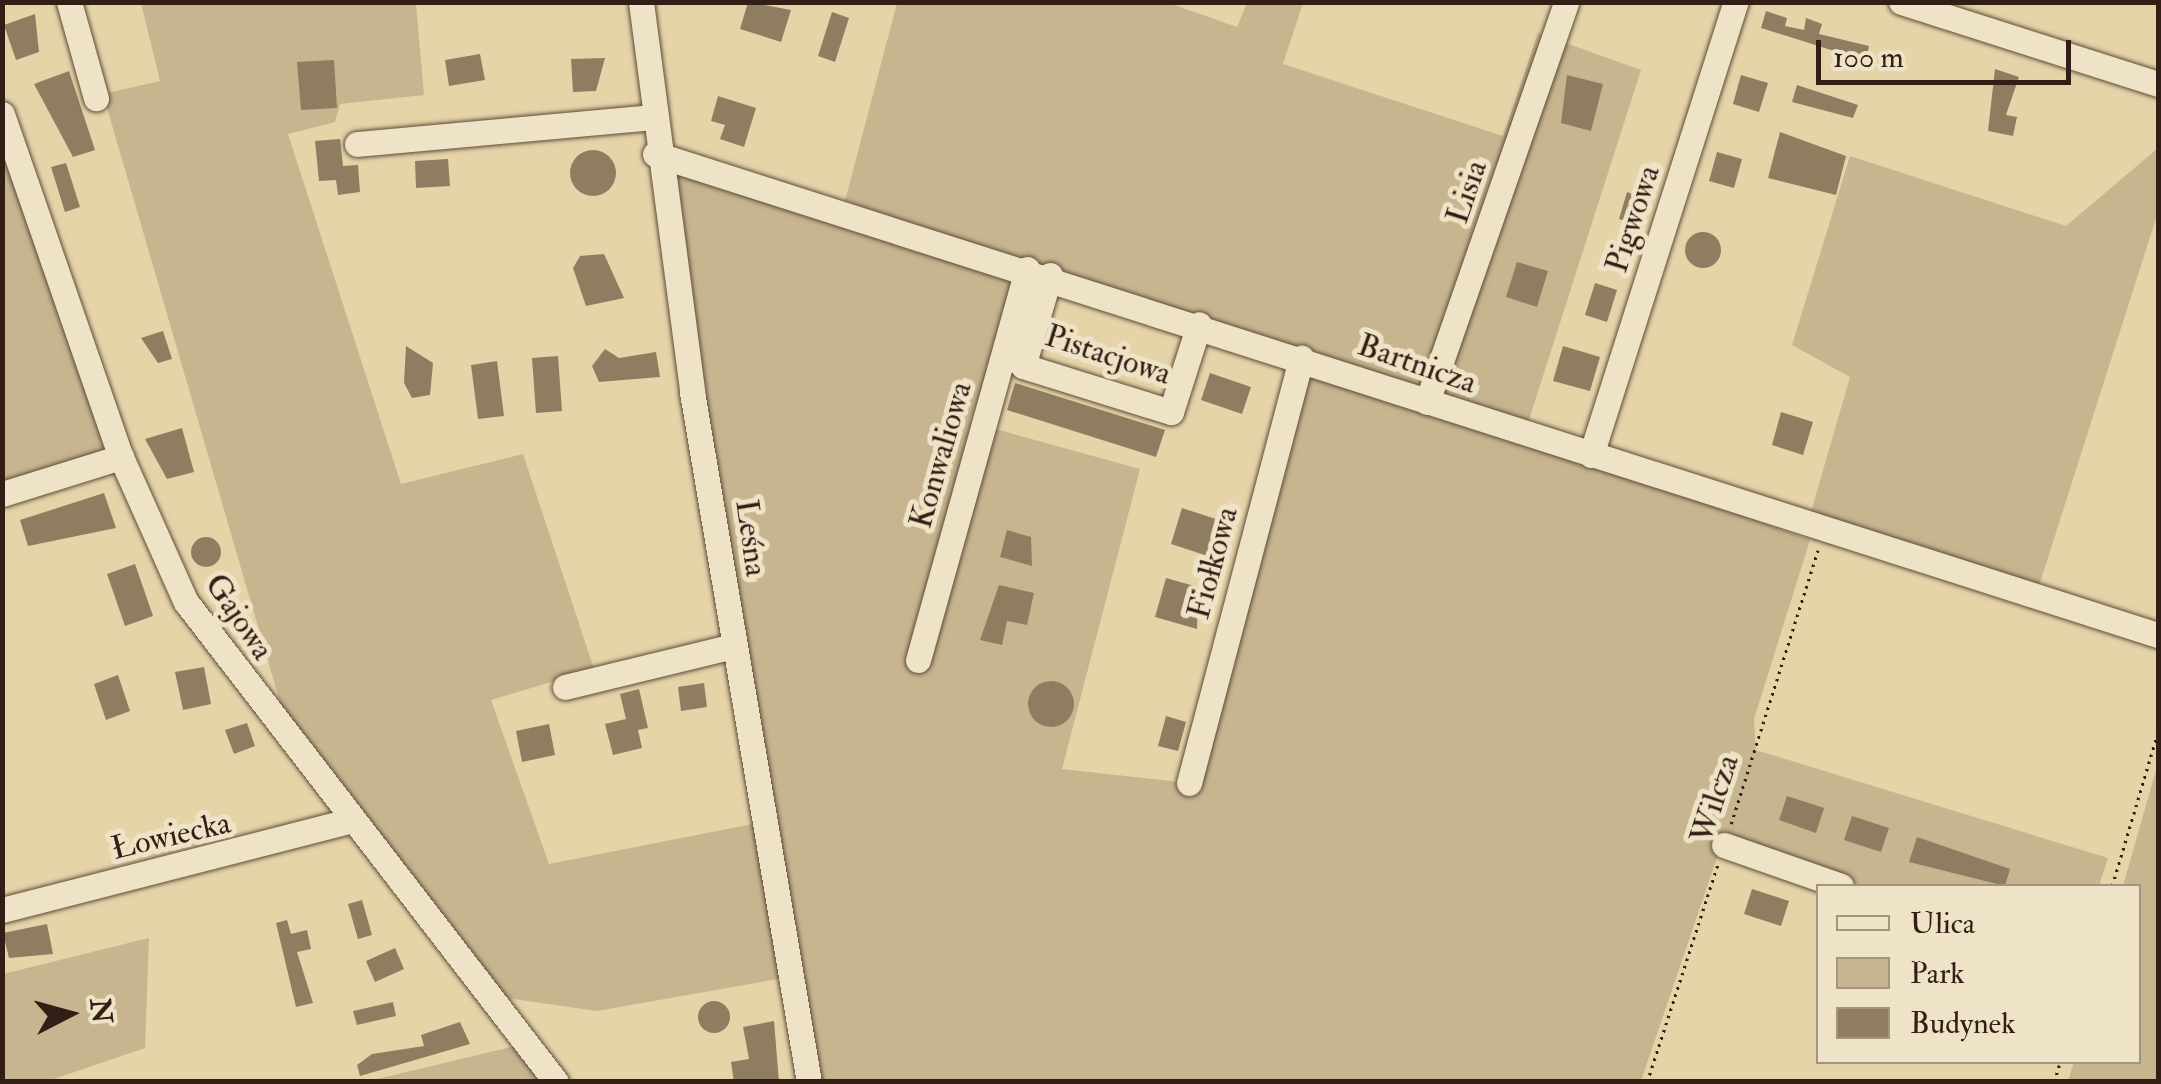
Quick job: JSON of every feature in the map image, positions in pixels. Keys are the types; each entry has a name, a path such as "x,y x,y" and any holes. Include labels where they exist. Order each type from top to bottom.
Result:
{"street":[{"path":"69,2 96,98"},
{"name":"Leśna","path":"641,2 655,154 733,646 809,1082"},
{"name":"Lisia","path":"1427,402 1566,2"},
{"name":"Pigwowa","path":"1592,455 1736,2"},
{"path":"1901,2 2158,84"},
{"name":"Gajowa","path":"2,114 12,157 121,457 186,602 556,1082"},
{"path":"357,144 652,117"},
{"name":"Bartnicza","path":"655,154 1039,272 1427,402 2158,635"},
{"name":"Pistacjowa","path":"1039,272 1022,366 1171,412 1199,324"},
{"name":"Konwaliowa","path":"918,660 1039,272"},
{"name":"Fiołkowa","path":"1188,784 1301,358"},
{"path":"2,494 121,457"},
{"path":"565,686 733,646"},
{"name":"Łowiecka","path":"2,910 353,820"},
{"path":"1724,845 1835,884"}],"path":[{"name":"Wilcza","path":"1648,1082 1823,529"},
{"path":"2113,884 2158,732"}],"green space":[{"path":"141,3 416,4 424,95 340,104 335,122 288,134 401,484 523,454 594,669 491,700 549,864 763,822 655,154 1027,269 970,422 1140,469 1062,769 1189,783 1301,358 1810,540 1754,719 1756,750 2108,858 2100,884 1857,884 1723,840 1641,1081 807,1081 789,977 597,1011 492,996 556,1081 369,1081 515,1046 293,747 103,94 160,81"},
{"path":"897,3 1169,3 1237,27 1247,3 1303,3 1283,64 1503,136 1538,33 1641,70 1526,429 845,201"},
{"path":"2,114 121,457 2,485"},
{"path":"2158,148 2158,212 2039,586 1811,512 1850,377 1792,345 1850,156 2066,226"},
{"path":"2158,763 2158,1081 2068,1081 2073,1064 2141,1064 2141,884 2124,884"},
{"path":"149,938 145,1048 48,1081 3,1081 3,974"}],"building":[{"path":"748,2 791,10 781,42 740,29"},
{"path":"1766,11 1787,18 1785,26 1804,30 1806,18 1822,24 1819,34 1869,46 1866,61 1761,28"},
{"path":"832,12 849,18 835,62 818,56"},
{"path":"35,14 39,52 16,60 4,25"},
{"path":"480,54 485,80 449,86 445,60"},
{"path":"605,58 596,91 573,92 571,59"},
{"path":"334,60 337,108 301,110 297,62"},
{"path":"1995,69 2019,77 2006,115 2017,117 2013,136 1988,131"},
{"path":"69,71 95,150 73,157 34,84"},
{"path":"1567,75 1603,84 1591,131 1561,123"},
{"path":"1741,75 1768,83 1759,112 1733,104"},
{"path":"1797,85 1858,105 1853,118 1792,102"},
{"path":"718,96 756,108 744,147 720,139 725,125 711,121"},
{"path":"1780,132 1846,156 1836,195 1768,178"},
{"path":"340,139 343,166 358,165 360,192 338,195 336,180 319,181 315,141"},
{"path":"593,150 609,157 616,173 609,189 593,196 577,189 570,173 577,157"},
{"path":"1717,152 1742,159 1734,188 1709,181"},
{"path":"448,159 450,186 416,188 415,161"},
{"path":"66,163 80,207 65,212 51,167"},
{"path":"1627,192 1647,199 1639,225 1619,219"},
{"path":"1703,232 1715,238 1721,250 1715,262 1703,268 1691,262 1685,250 1691,238"},
{"path":"604,254 624,298 586,306 573,268 580,256"},
{"path":"1517,262 1548,271 1537,307 1506,297"},
{"path":"1595,283 1617,290 1607,322 1585,315"},
{"path":"163,331 172,359 158,363 141,338"},
{"path":"406,346 433,363 430,395 412,398 404,383"},
{"path":"1563,346 1600,357 1590,391 1553,381"},
{"path":"605,349 619,358 656,352 660,377 599,382 592,366"},
{"path":"558,356 562,411 536,413 532,358"},
{"path":"497,361 504,416 478,419 471,365"},
{"path":"1210,373 1251,387 1242,414 1201,400"},
{"path":"1015,383 1165,430 1156,457 1007,410"},
{"path":"1781,412 1813,422 1803,455 1772,445"},
{"path":"182,428 194,472 167,479 145,439"},
{"path":"104,493 116,528 28,546 20,520"},
{"path":"1182,508 1219,520 1214,558 1171,544"},
{"path":"1007,530 1031,537 1032,566 1000,557"},
{"path":"206,537 217,541 221,552 217,563 206,567 195,563 191,552 195,541"},
{"path":"135,564 153,616 125,626 107,574"},
{"path":"1166,578 1198,587 1197,629 1155,617"},
{"path":"999,585 1034,593 1027,625 1007,621 1002,645 980,640"},
{"path":"204,667 211,704 183,710 175,672"},
{"path":"118,675 130,711 106,720 94,684"},
{"path":"1051,681 1067,688 1074,704 1067,720 1051,727 1035,720 1028,704 1035,688"},
{"path":"704,683 707,707 681,711 678,687"},
{"path":"639,689 648,728 638,730 642,748 613,755 605,724 626,719 620,694"},
{"path":"1166,716 1186,722 1178,751 1158,746"},
{"path":"247,723 255,746 234,754 225,730"},
{"path":"549,724 555,755 522,762 516,731"},
{"path":"1787,796 1824,808 1816,833 1779,820"},
{"path":"1852,816 1889,828 1881,852 1844,840"},
{"path":"1917,837 2010,869 2006,884 1997,884 1909,862"},
{"path":"1752,889 1789,901 1781,926 1744,914"},
{"path":"362,900 372,935 358,939 348,904"},
{"path":"287,920 291,934 307,930 311,949 297,952 313,1003 296,1007 276,923"},
{"path":"47,924 53,954 9,958 3,933"},
{"path":"395,948 404,969 375,982 366,961"},
{"path":"714,1001 725,1006 730,1017 725,1028 714,1033 703,1028 698,1017 703,1006"},
{"path":"393,1002 396,1016 357,1025 353,1011"},
{"path":"774,1021 779,1082 734,1082 731,1062 749,1059 743,1027"},
{"path":"460,1022 470,1044 360,1076 357,1065 372,1054 424,1046 421,1035"}]}
